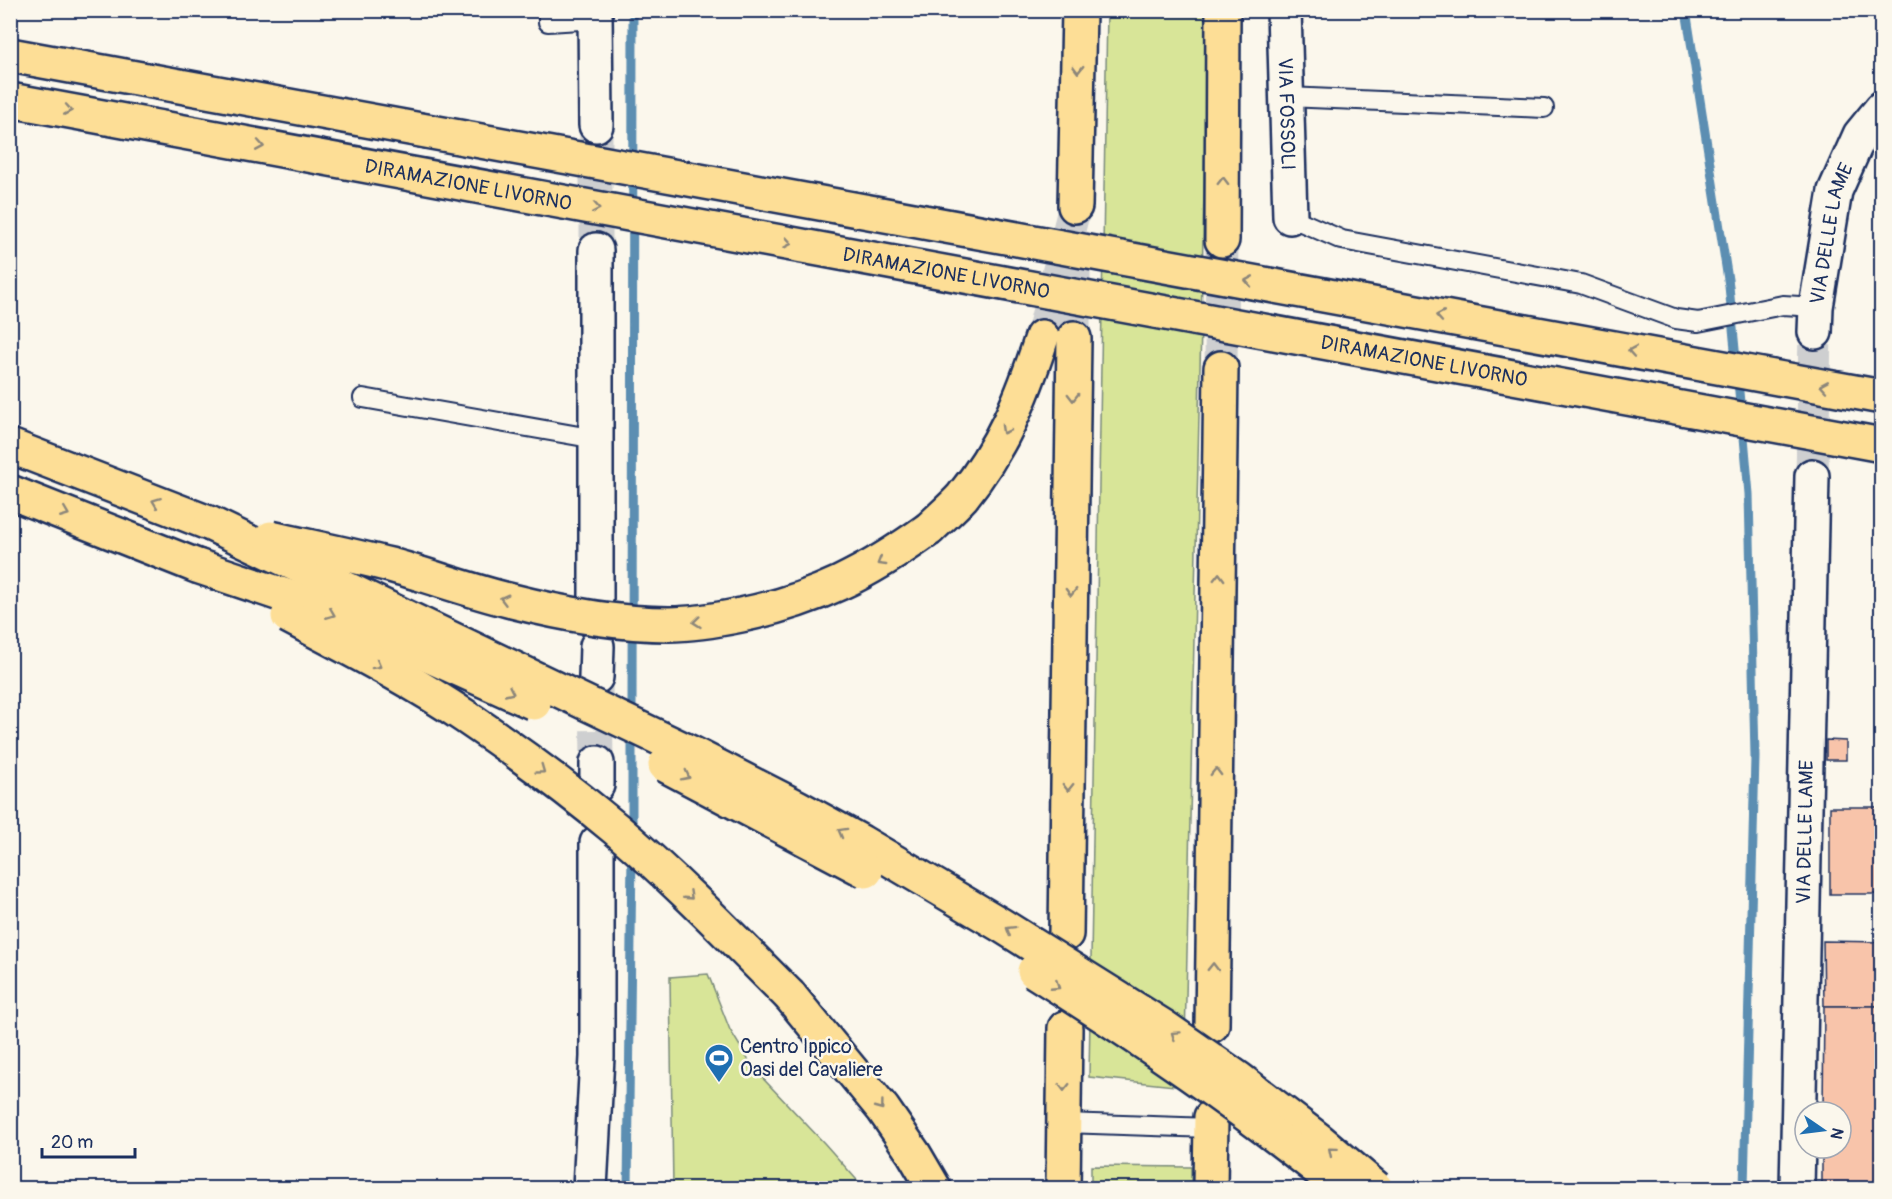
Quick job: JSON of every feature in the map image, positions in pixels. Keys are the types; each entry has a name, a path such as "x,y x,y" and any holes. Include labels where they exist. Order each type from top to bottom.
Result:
{"highway":[{"path":"1075,206 1079,10"},
{"path":"1222,240 1223,10"},
{"path":"10,55 1881,397"},
{"name":"DIRAMAZIONE LIVORNO","path":"10,100 1881,446"},
{"path":"211,524 390,565 537,607 615,620 670,624 721,620 794,603 831,589 895,554 929,529 960,498 987,463 1009,425 1022,396 1058,338 1066,934"},
{"path":"1212,1025 1221,368"},
{"path":"10,446 211,524 693,754 797,807 1001,925 1164,1028 1248,1086 1319,1140 1376,1188"},
{"path":"10,492 197,566 301,601 506,690 680,772 855,864 1035,972 1153,1049 1305,1158 1341,1188"},
{"path":"197,566 426,691 544,772 616,829 710,915 790,996 883,1109 934,1188"},
{"path":"1063,1188 1065,1028"},
{"path":"1210,1188 1211,1122"}],"street":[{"name":"VIA FOSSOLI","path":"1284,10 1290,217"},
{"path":"596,15 596,125"},
{"name":"VIA DELLE LAME","path":"1815,320 1835,191 1860,135 1881,108"},
{"path":"596,250 596,600"},
{"name":"VIA DELLE LAME","path":"1797,1188 1812,476"},
{"path":"590,1188 597,1057 597,843"}],"lane":[{"path":"548,10 548,22 596,15"},
{"path":"1287,98 1544,108"},
{"path":"1290,217 1342,240 1581,284 1676,319 1698,322 1783,305 1815,320"},
{"path":"363,398 596,439"},
{"path":"1064,1123 1211,1122"}],"green space":[{"path":"1107,11 1208,11 1184,1087 1089,1077"},
{"name":"Centro Ippico Oasi del Cavaliere","path":"708,974 730,1030 754,1069 864,1188 673,1188 670,977"},
{"path":"1091,1166 1191,1167 1191,1188 1091,1188"}],"building":[{"path":"1826,740 1846,741 1846,760 1826,760"},
{"path":"1830,807 1882,807 1882,894 1830,894"},
{"path":"1823,941 1882,942 1881,1006 1824,1006"},
{"path":"1824,1006 1881,1006 1882,1118 1877,1118 1877,1188 1822,1188 1822,1160 1853,1160 1853,1100 1823,1100"}],"waterway":[{"path":"632,719 633,10"},
{"path":"1686,10 1729,286 1741,413"},
{"path":"1743,426 1749,494 1755,757 1744,1188"},
{"path":"632,733 632,833"},
{"path":"628,1188 632,853"}],"tunnel":[{"path":"596,125 596,250"},
{"path":"1042,337 1075,206"},
{"path":"1221,368 1222,240"},
{"path":"1074,267 1074,338"},
{"path":"1812,476 1815,332"},
{"path":"596,681 597,763"}],"place":[{"name":"Centro Ippico Oasi del Cavaliere","path":"719,1084"}]}
